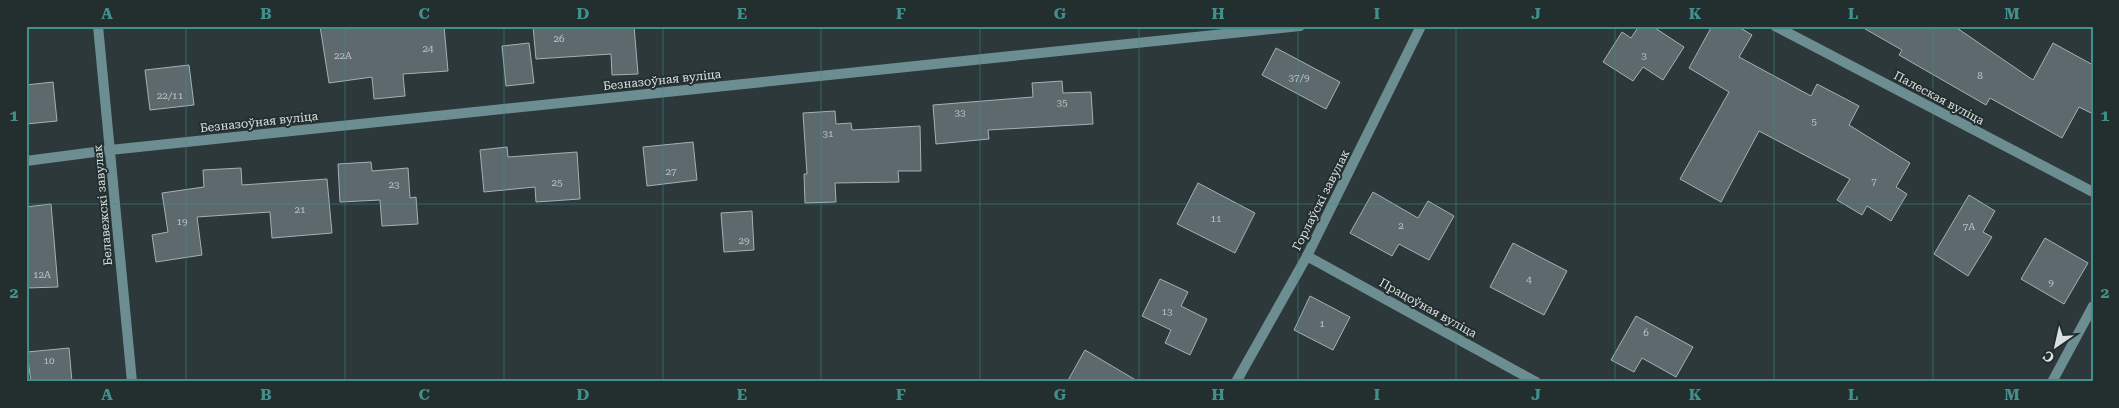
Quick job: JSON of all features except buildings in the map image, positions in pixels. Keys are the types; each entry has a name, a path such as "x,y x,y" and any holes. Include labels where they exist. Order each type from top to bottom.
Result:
{"street":[{"name":"Белавежскі завулак","path":"98,26 132,382"},
{"name":"Безназоўная вуліца","path":"26,161 110,150 1300,26"},
{"name":"Горлаўскі завулак","path":"1236,382 1307,256 1421,26"},
{"name":"Палеская вуліца","path":"1775,26 2093,192"},
{"name":"Працоўная вуліца","path":"1307,256 1536,382"},
{"path":"2052,382 2093,306"}]}
